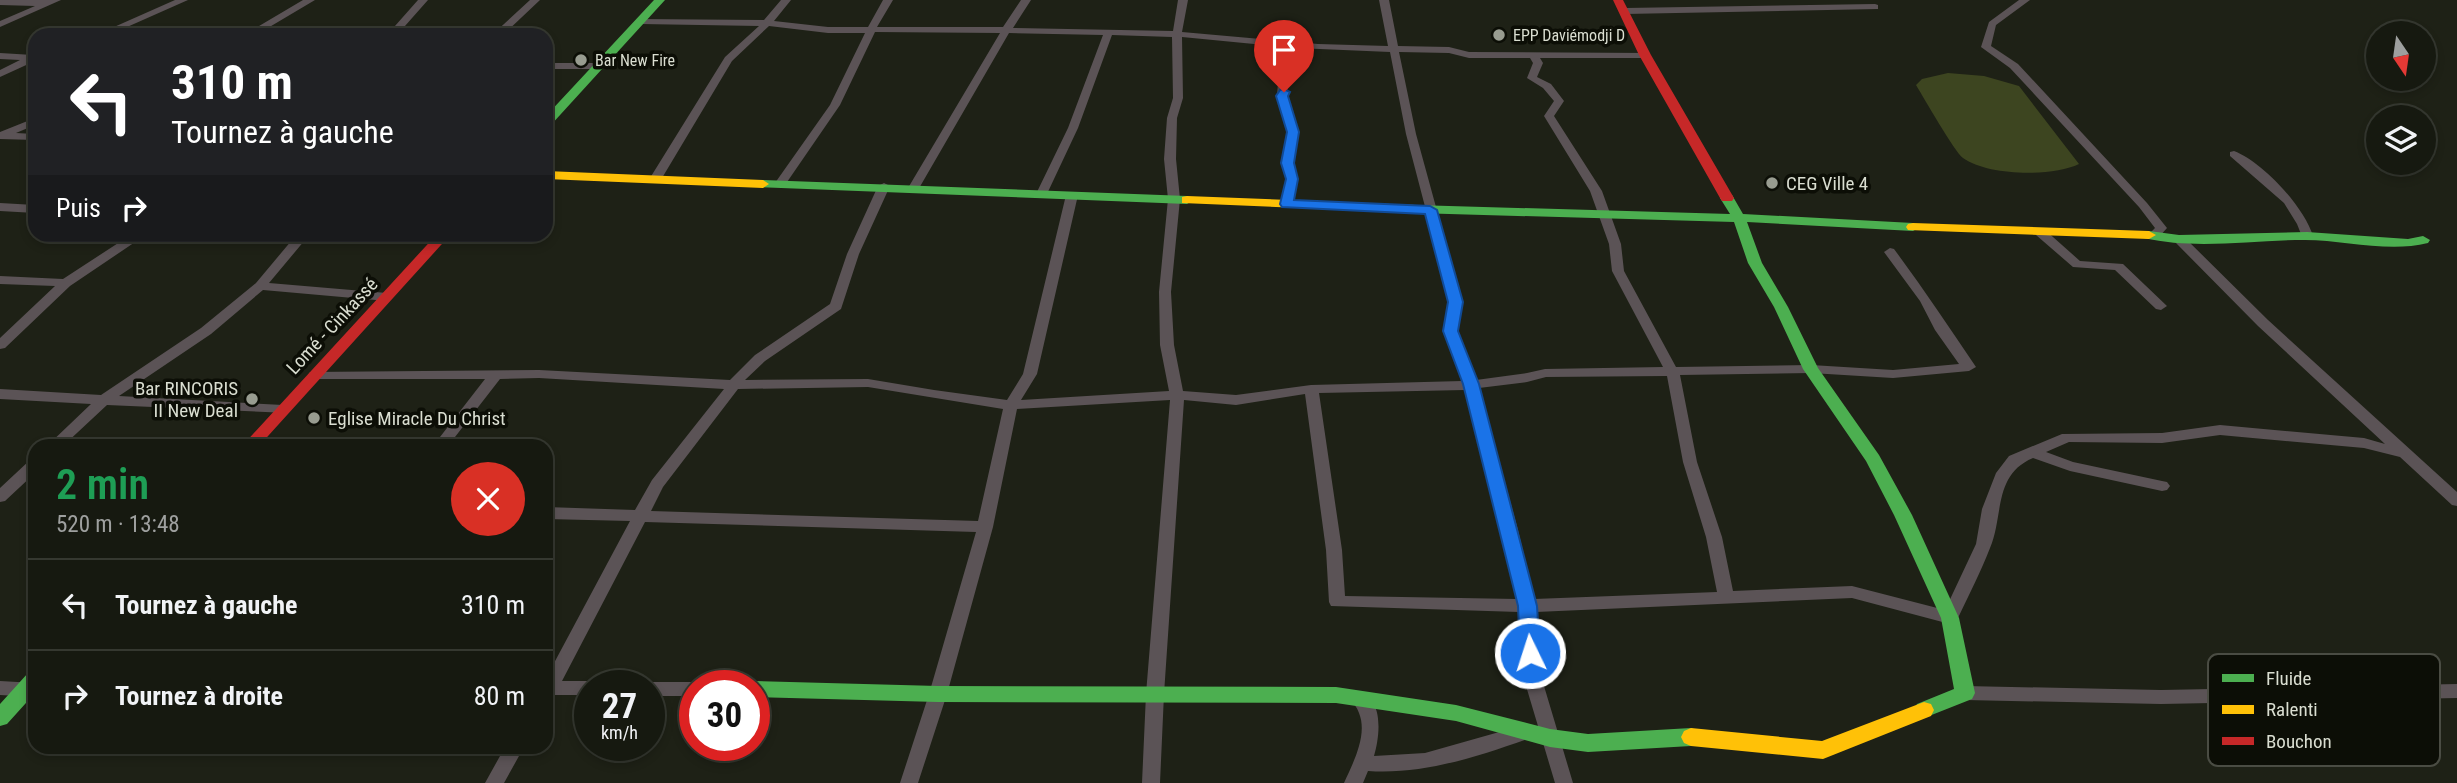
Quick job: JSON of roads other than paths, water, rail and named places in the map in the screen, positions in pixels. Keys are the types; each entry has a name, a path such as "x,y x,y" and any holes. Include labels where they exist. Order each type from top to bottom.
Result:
{"main road":[{"path":"553,115 660,0"},
{"path":"770,690 938,694 1324,695 1456,712 1550,738 1587,743 1680,736 1824,750 1965,693 1950,618 1903,515 1872,459 1811,369 1781,307 1755,263 1739,218 1645,55 1622,6"},
{"path":"553,175 1430,210 1739,218 2154,235 2179,239 2307,236 2409,243 2423,240"},
{"name":"Lomé - Cinkassé","path":"257,439 438,242"},
{"path":"0,718 28,691"}],"street":[{"path":"117,28 183,0"},
{"path":"261,28 310,0"},
{"path":"398,28 423,0"},
{"path":"504,28 534,0"},
{"path":"656,178 728,59 767,23 786,0"},
{"path":"782,183 835,105 888,0"},
{"path":"914,188 1026,0"},
{"path":"1151,783 1177,395 1167,345 1165,292 1174,199 1170,159 1172,118 1178,98 1177,34 1183,0"},
{"path":"1384,0 1430,210 1456,302 1451,331 1471,384 1527,606 1532,676 1564,783"},
{"path":"2025,0 1992,24 1986,47 2014,66 2143,205 2161,228 2154,235"},
{"path":"0,2 52,1"},
{"path":"0,24 52,1"},
{"path":"1622,6 1875,7"},
{"path":"642,21 767,23 828,30 872,28 1177,34 1291,45 1449,50 1469,55 1645,55"},
{"path":"1042,194 1073,128 1108,34"},
{"path":"1287,204 1292,179 1287,163 1293,132 1282,96 1284,68 1290,60 1291,45"},
{"path":"1534,54 1538,63 1532,78 1547,86 1559,101 1549,117 1596,191 1615,244 1618,271 1672,373 1690,462 1714,537 1726,597"},
{"path":"0,56 28,58"},
{"path":"0,74 28,61"},
{"path":"553,66 597,66"},
{"path":"0,136 28,124"},
{"path":"0,136 28,137"},
{"path":"2234,154 2285,198 2304,222 2307,236"},
{"path":"553,679 657,484 733,385 760,358 836,306 853,254 884,187"},
{"path":"909,783 938,694 985,527 1012,405 1030,374 1072,195"},
{"path":"0,207 28,209"},
{"path":"2040,232 2077,264 2119,267 2161,306"},
{"path":"2179,239 2403,453 2457,501"},
{"path":"0,345 66,283 129,242"},
{"path":"61,439 102,401 206,331 260,286 297,242"},
{"path":"315,375 649,378 733,385 867,383 1012,405 1177,395 1236,400 1311,389 1471,384 1529,379 1545,373 1811,369 1893,374 1969,367 1942,330 1926,299 1890,252"},
{"path":"0,280 66,283"},
{"path":"260,286 387,298"},
{"path":"445,439 495,375"},
{"path":"1311,389 1334,550 1337,602 1527,606 1852,592 1950,618 1984,544 1990,509 2001,477 2014,460 2067,437 2162,438 2220,430 2364,443 2403,453"},
{"path":"0,394 284,410"},
{"path":"2035,453 2081,469 2162,486"},
{"path":"0,497 28,471"},
{"path":"553,513 985,527"},
{"path":"0,688 28,687"},
{"path":"553,690 574,689"},
{"path":"1965,693 2208,696"},
{"path":"1353,783 1362,763 1371,725 1368,707 1359,698"},
{"path":"1362,763 1403,764 1443,759 1486,742 1528,732"},
{"path":"494,783 511,754"}],"place":[{"name":"EPP Daviémodji D","path":"1499,35"},
{"name":"Bar New Fire","path":"581,60"},
{"name":"CEG Ville 4","path":"1772,183"},
{"name":"Bar RINCORIS II New Deal","path":"252,399"},
{"name":"Eglise Miracle Du Christ","path":"314,418"}]}
